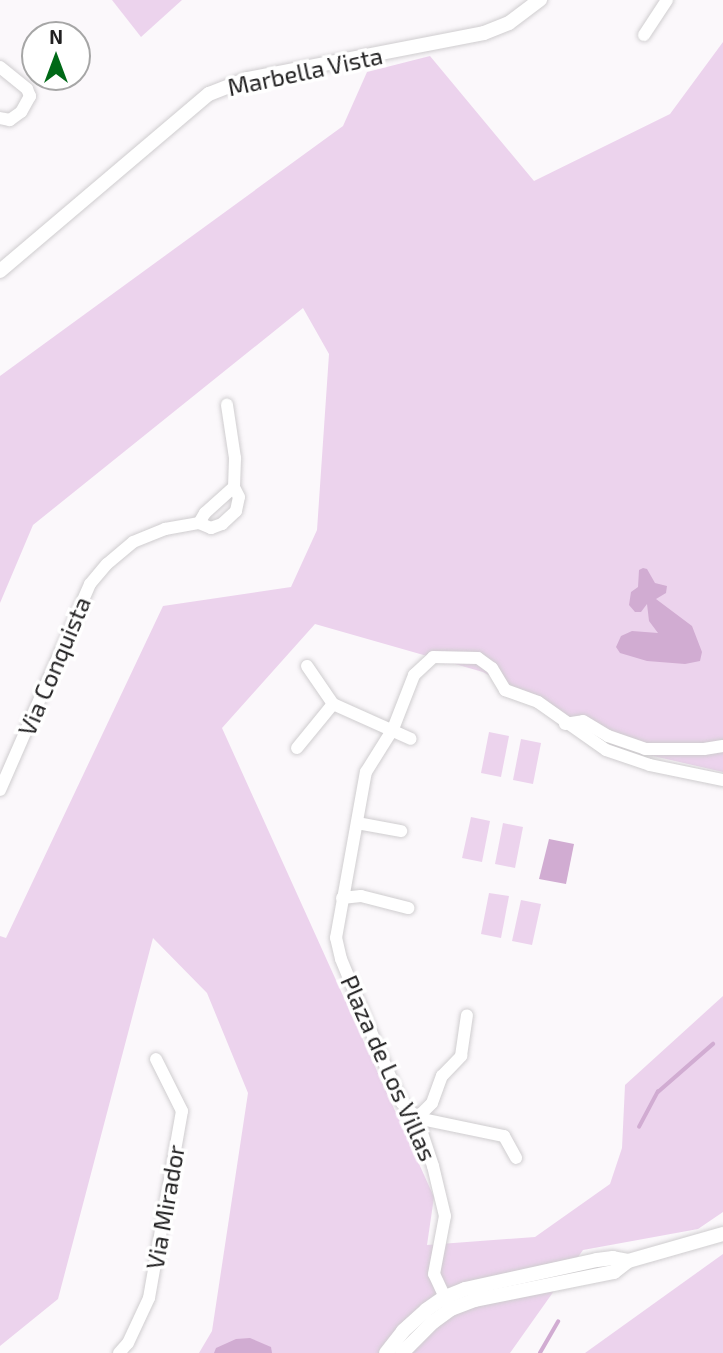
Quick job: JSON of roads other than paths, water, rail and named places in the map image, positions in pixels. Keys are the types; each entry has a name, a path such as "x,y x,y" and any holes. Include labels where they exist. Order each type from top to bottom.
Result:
{"street":[{"name":"Marbella Vista","path":"0,271 209,94 247,79 484,33 509,23 540,0"},
{"path":"643,35 667,0"},
{"path":"0,67 27,89 30,96 21,112 10,120 0,118"},
{"name":"Via Conquista","path":"0,790 90,584 107,564 133,542 166,529 199,523 211,528 232,516 238,503 234,487 235,458 227,405"},
{"path":"199,523 205,513 234,487"},
{"name":"Plaza de Los Villas","path":"447,1303 434,1269 444,1226 444,1206 417,1118 402,1103 341,959 336,930 368,768 393,730 414,675 433,657 478,658 492,668 505,690 538,702 565,724"},
{"path":"307,666 333,704 411,739"},
{"path":"297,748 333,704"},
{"path":"565,724 583,721 608,736 646,749 704,749 723,746"},
{"path":"565,724 618,755 723,780"},
{"path":"357,823 401,831"},
{"path":"342,898 361,896 408,908"},
{"path":"417,1118 432,1103 442,1076 461,1056 467,1015"},
{"name":"Via Mirador","path":"119,1353 128,1343 149,1298 182,1111 156,1059"},
{"path":"417,1118 504,1136 516,1158"},
{"path":"386,1353 403,1331 447,1303 475,1300 614,1272 628,1261 723,1234"},
{"path":"402,1353 408,1343 447,1303"}],"waterway":[{"path":"639,1127 658,1092 713,1044"},
{"path":"540,1353 558,1322"}]}
